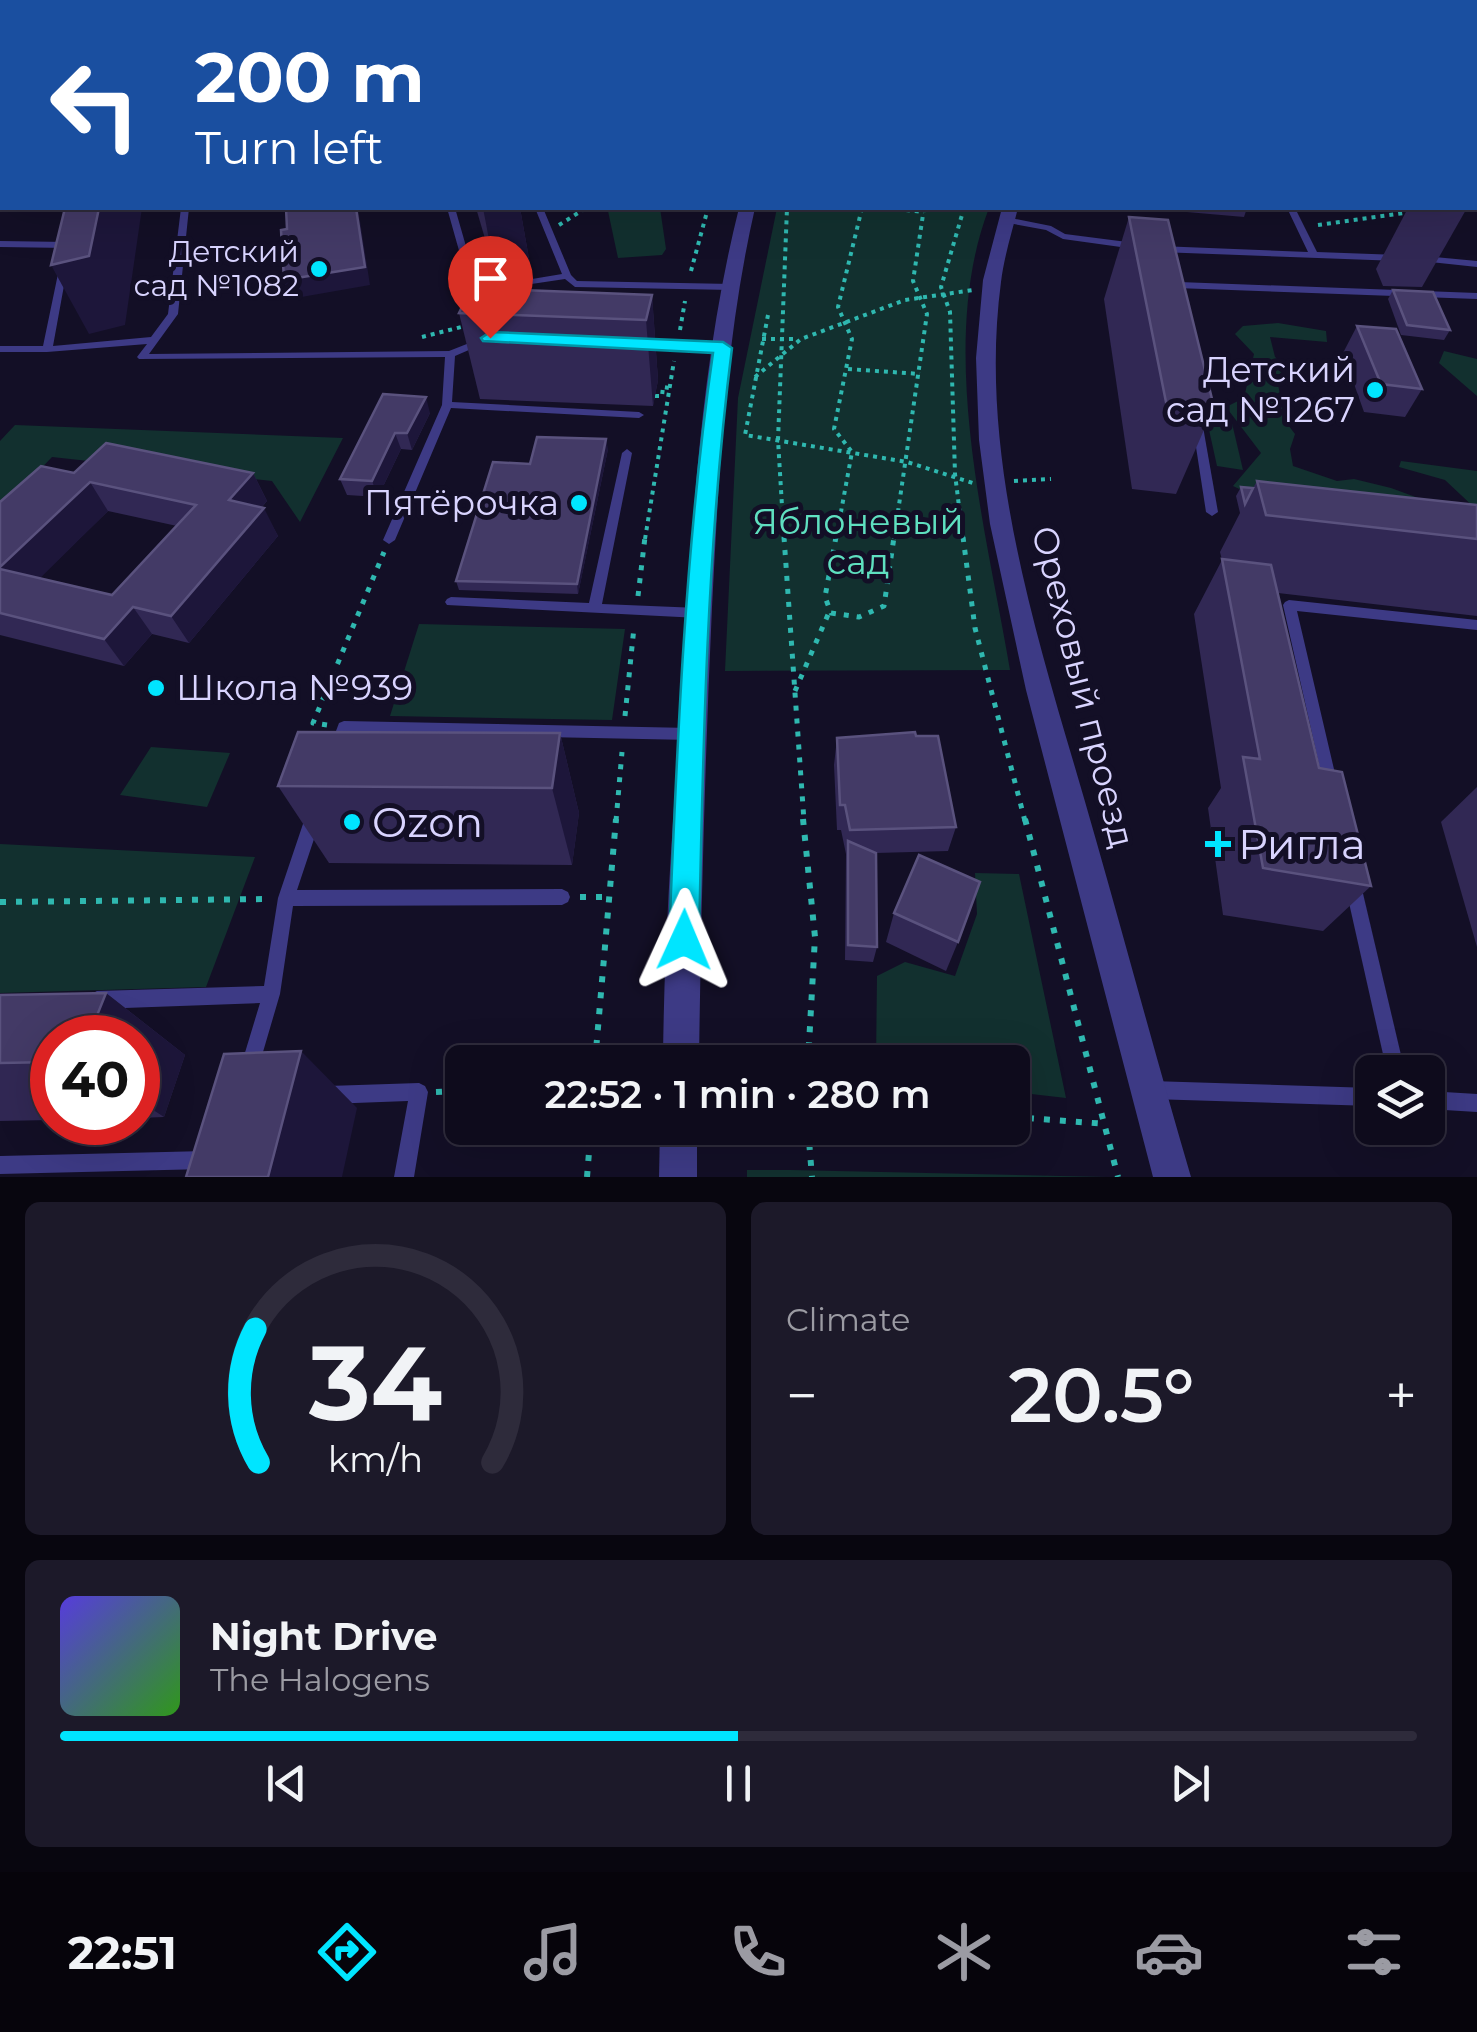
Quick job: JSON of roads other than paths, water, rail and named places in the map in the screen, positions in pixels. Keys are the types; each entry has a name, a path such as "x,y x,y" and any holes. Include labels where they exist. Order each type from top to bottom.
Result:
{"street":[{"path":"682,1045 691,734 712,431 748,210"},
{"name":"Ореховый проезд","path":"1008,214 994,276 984,399 1000,501 1020,615 1172,1177"},
{"path":"678,1177 679,1145"}],"lane":[{"path":"186,210 173,314 142,357 450,354 490,338"},
{"path":"452,210 474,291 567,276"},
{"path":"540,210 567,276 575,284 732,288"},
{"path":"1292,210 1314,256"},
{"path":"1008,214 1062,236 1160,249 1477,264"},
{"path":"47,349 72,226"},
{"path":"0,244 68,246"},
{"path":"1160,249 1176,285 1179,304"},
{"path":"1176,285 1477,296"},
{"path":"0,349 154,340"},
{"path":"623,344 723,348"},
{"path":"389,540 447,405 450,354"},
{"path":"1194,399 1212,512"},
{"path":"447,405 639,415"},
{"path":"595,607 627,454"},
{"path":"450,602 699,612"},
{"path":"1334,800 1289,605 1477,625"},
{"path":"332,761 344,727 691,734"},
{"path":"246,1082 271,994 286,898 321,795"},
{"path":"1347,858 1392,1055"},
{"path":"286,898 562,897"},
{"path":"77,1000 271,994"},
{"path":"1149,1090 1355,1096"},
{"path":"300,1096 418,1092 404,1177"},
{"path":"1445,1101 1477,1104"},
{"path":"0,1165 223,1159 218,1177"}],"place":[{"name":"Детский сад №1082","path":"319,269"},
{"name":"Детский сад №1267","path":"1375,390"},
{"name":"Пятёрочка","path":"579,503"},
{"name":"Школа №939","path":"156,688"},
{"name":"Ozon","path":"352,822"},
{"name":"Ригла","path":"1218,844"}],"park label":[{"name":"Яблоневый сад","path":"858,542"}]}
